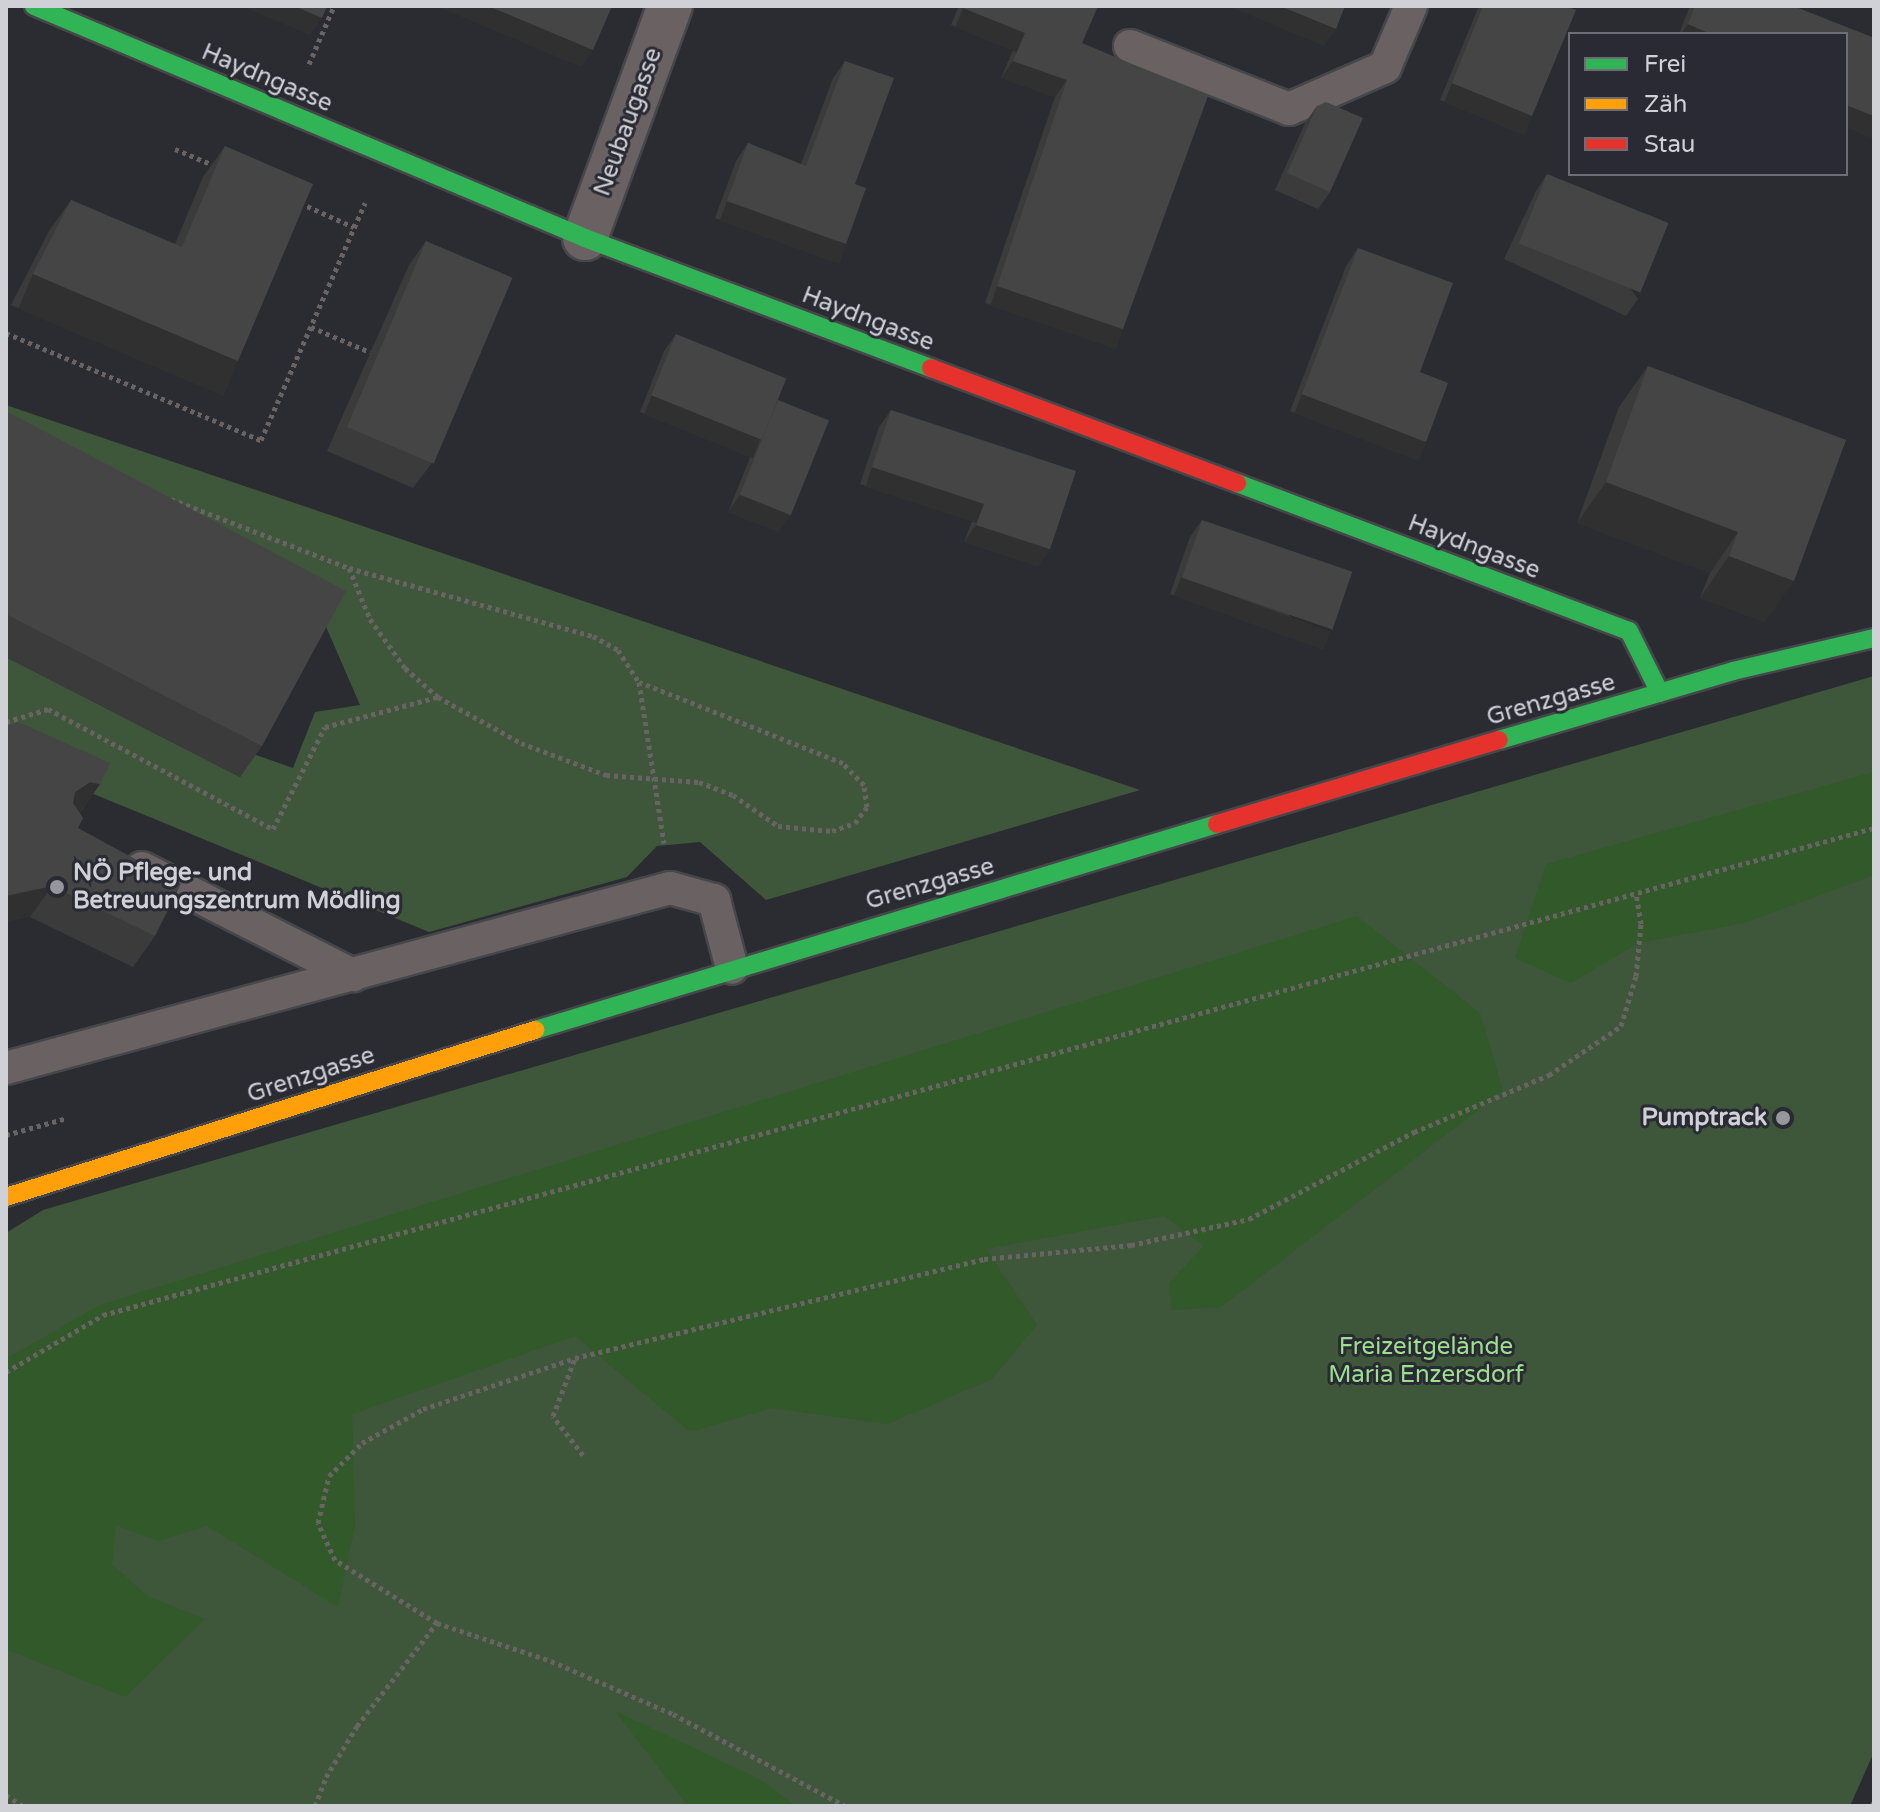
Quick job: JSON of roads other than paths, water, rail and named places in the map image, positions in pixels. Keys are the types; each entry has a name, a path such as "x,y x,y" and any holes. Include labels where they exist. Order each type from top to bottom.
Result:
{"street":[{"name":"Haydngasse","path":"34,6 585,238 1629,631 1660,693"},
{"name":"Neubaugasse","path":"585,238 670,6"},
{"name":"Grenzgasse","path":"6,1197 732,968 1660,693 1874,638"}],"lane":[{"path":"1130,46 1289,109 1385,67 1411,6"},
{"path":"112,853 353,975"},
{"path":"6,1068 670,888 714,900 732,968"}],"place":[{"name":"NÖ Pflege- und Betreuungszentrum Mödling","path":"57,887"},
{"name":"Pumptrack","path":"1783,1118"}],"park label":[{"name":"Freizeitgelände Maria Enzersdorf","path":"1426,1361"}]}
